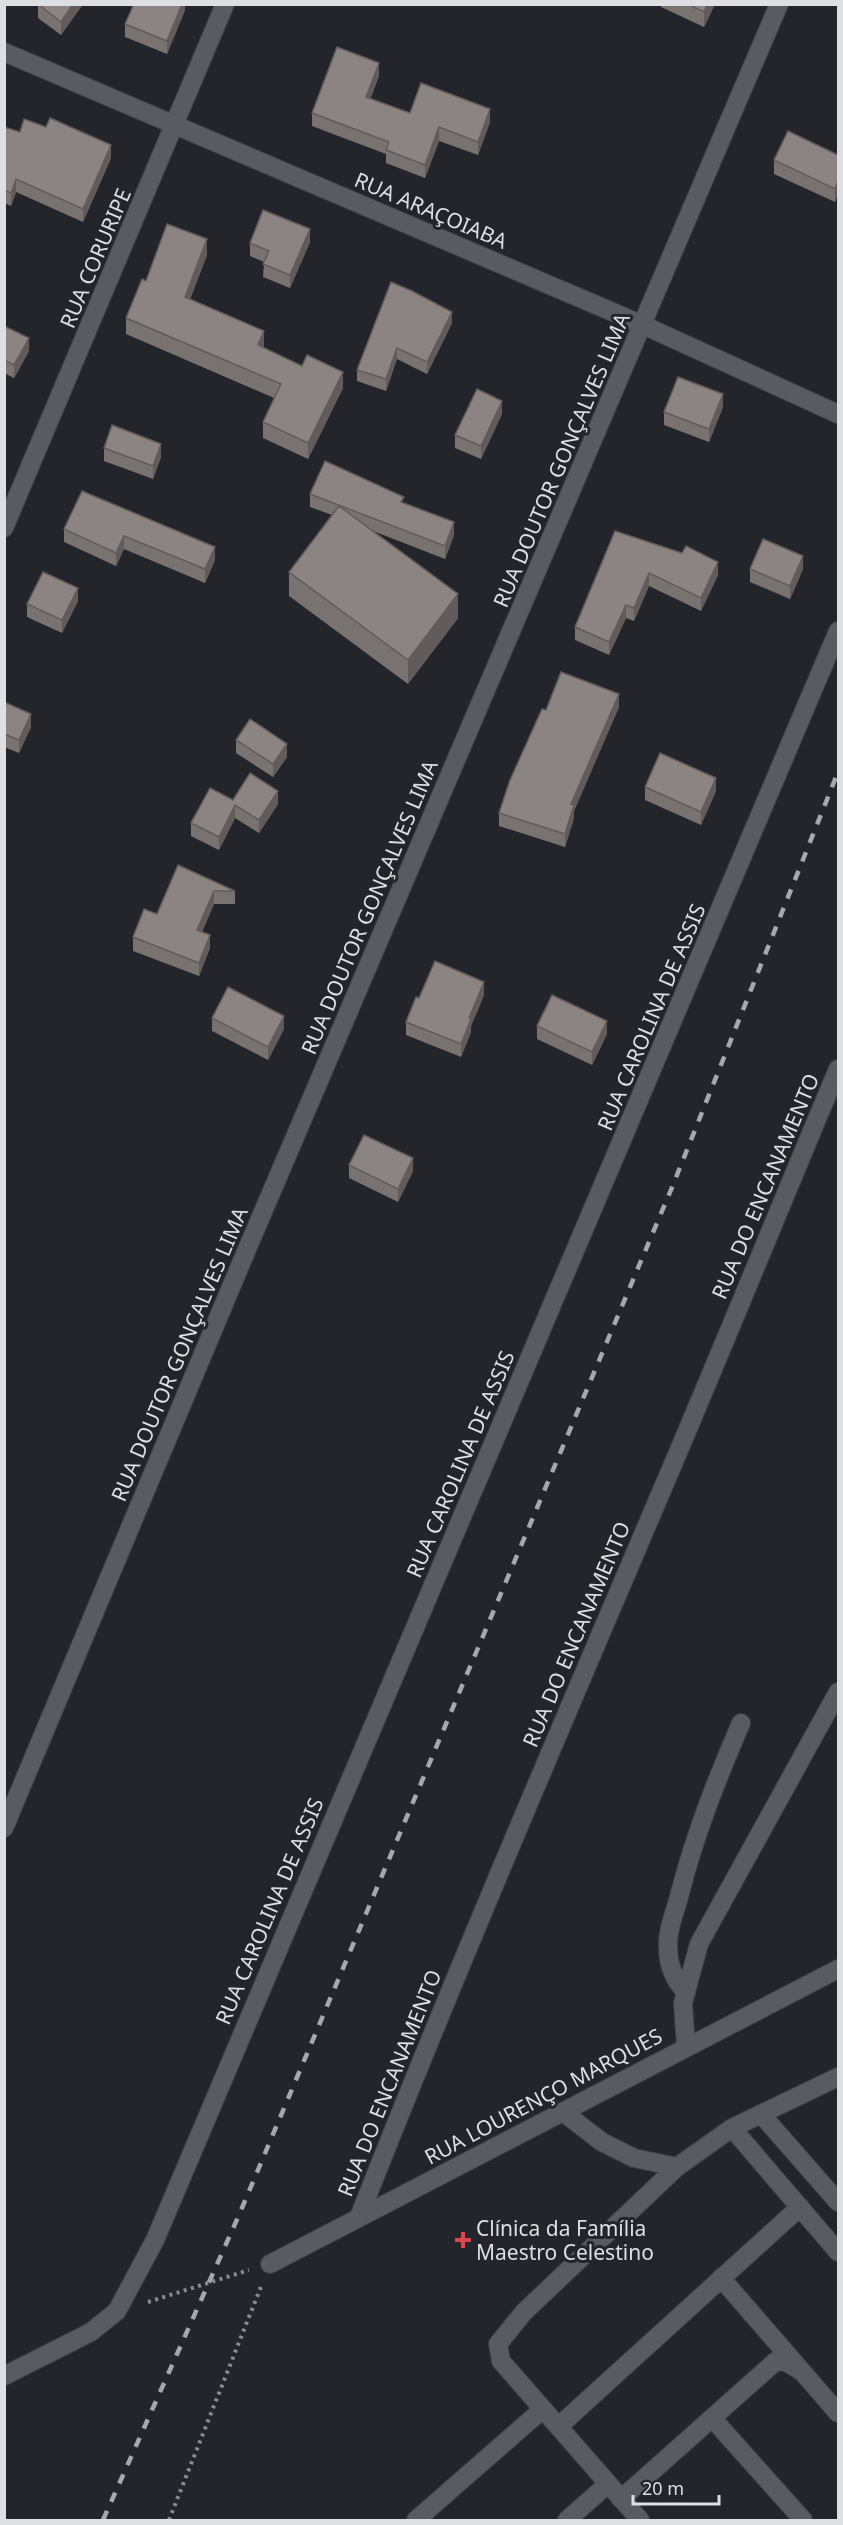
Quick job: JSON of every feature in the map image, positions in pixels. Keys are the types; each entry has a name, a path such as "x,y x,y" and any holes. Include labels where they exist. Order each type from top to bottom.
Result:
{"street":[{"name":"RUA CORURIPE","path":"4,528 225,4"},
{"name":"RUA DOUTOR GONÇALVES LIMA","path":"4,1828 242,1261 779,4"},
{"name":"RUA ARAÇOIABA","path":"4,52 643,325 838,414"},
{"name":"RUA CAROLINA DE ASSIS","path":"117,2311 155,2240 838,631"},
{"name":"RUA DO ENCANAMENTO","path":"359,2217 427,2043 838,1069"},
{"path":"686,2046 683,2003 699,1944 838,1692"},
{"path":"686,1992 675,1981 671,1972 668,1948 669,1931 684,1870 704,1811 741,1723"},
{"name":"RUA LOURENÇO MARQUES","path":"270,2264 838,1969"},
{"path":"640,2520 501,2361 498,2344 524,2312 677,2167 732,2128 838,2077"},
{"path":"563,2112 602,2142 634,2158 677,2167"},
{"path":"761,2114 838,2202"},
{"path":"732,2128 838,2252"},
{"path":"559,2426 800,2207"},
{"path":"721,2278 797,2369 838,2413"},
{"path":"4,2376 91,2332 117,2311"},
{"path":"621,2499 776,2361 797,2369"},
{"path":"416,2520 543,2409"},
{"path":"712,2418 803,2520"},
{"path":"567,2520 608,2484"}],"path":[{"path":"117,2311 270,2264"},
{"path":"168,2520 270,2264"}],"building":[{"path":"38,4 73,4 61,22"},
{"path":"134,4 182,4 167,41 125,24"},
{"path":"688,4 707,4 704,12"},
{"path":"337,47 379,63 366,97 410,113 421,83 490,109 478,142 439,127 425,165 386,150 389,142 312,113"},
{"path":"50,118 111,145 83,209 16,179 11,193 4,190 4,127 20,132 24,119 46,127"},
{"path":"788,131 838,155 838,181 835,189 774,160"},
{"path":"263,210 310,229 290,275 263,264 269,251 250,243"},
{"path":"167,224 207,239 185,297 264,331 258,345 302,366 307,355 343,372 308,443 263,422 281,384 126,318 142,279 146,281"},
{"path":"391,282 452,312 427,362 397,348 386,379 357,370"},
{"path":"4,326 29,338 14,365 4,360"},
{"path":"678,377 723,394 709,429 664,412"},
{"path":"477,389 502,401 481,446 455,435"},
{"path":"112,425 161,444 153,466 104,448"},
{"path":"325,461 404,497 401,502 454,522 445,546 310,494"},
{"path":"82,491 215,547 205,569 124,536 116,553 64,529"},
{"path":"339,506 458,594 408,660 289,572"},
{"path":"615,531 682,553 686,546 718,562 701,598 649,573 634,608 626,605 609,642 575,627"},
{"path":"763,539 803,556 790,586 750,569"},
{"path":"43,572 78,588 62,620 27,604"},
{"path":"561,672 619,694 571,804 574,805 565,834 499,813 510,780 542,709 546,710"},
{"path":"4,702 31,714 19,740 4,734"},
{"path":"250,719 287,744 273,764 236,740"},
{"path":"660,753 716,778 701,812 645,787"},
{"path":"250,773 278,791 259,820 235,805 219,837 191,823 210,788 233,800"},
{"path":"178,865 235,891 214,891 197,930 210,935 199,963 133,937 144,909 157,914"},
{"path":"435,961 484,982 461,1044 406,1022"},
{"path":"228,987 284,1016 268,1047 212,1018"},
{"path":"552,995 607,1021 592,1052 537,1026"},
{"path":"364,1135 413,1158 398,1189 349,1165"}],"railway":[{"path":"103,2520 239,2215 673,1185 838,772"}],"place":[{"name":"Clínica da Família Maestro Celestino","path":"463,2240"}]}
